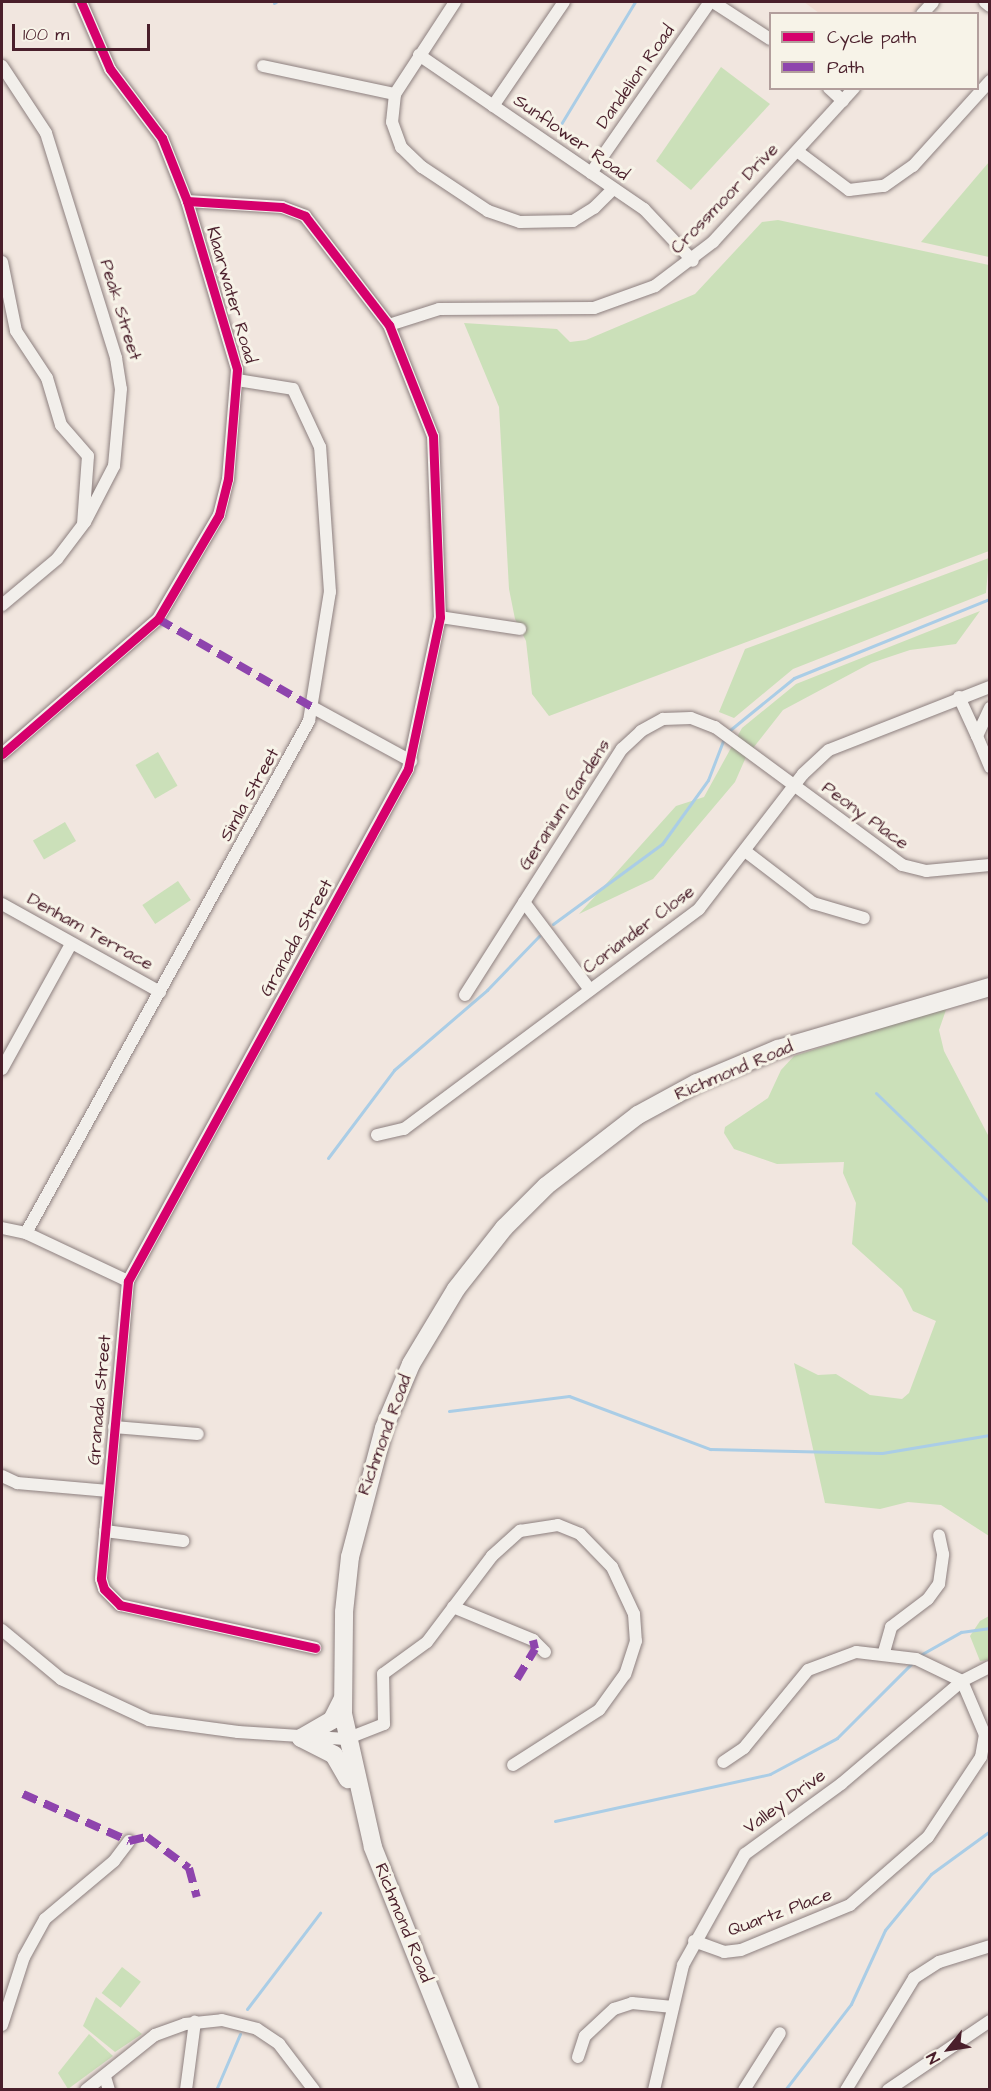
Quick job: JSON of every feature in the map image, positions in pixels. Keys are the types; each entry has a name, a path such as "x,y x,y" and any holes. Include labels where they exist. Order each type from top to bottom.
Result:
{"highway":[{"name":"Richmond Road","path":"470,2090 361,1808 346,1739 343,1699 350,1557 384,1428 411,1364 451,1298 504,1228 546,1185 606,1138 697,1083 778,1049 990,987"},
{"path":"301,1738 332,1720 343,1699"},
{"path":"301,1738 325,1748 341,1763 361,1808"}],"street":[{"name":"Klaarwater Road","path":"2,754 165,610 224,499 237,380 235,356 187,201 162,138 110,69 81,2"},
{"path":"455,2 395,94 392,122 401,147 422,167 499,216 520,222 573,221 594,208 613,189"},
{"path":"493,106 564,2"},
{"path":"711,2 769,38"},
{"name":"Dandelion Road","path":"591,173 711,2"},
{"path":"985,2 990,6"},
{"name":"Sunflower Road","path":"418,56 658,221 693,261"},
{"path":"263,66 395,94"},
{"name":"Peak Street","path":"2,605 57,559 83,525 114,466 120,375 46,134 3,70"},
{"path":"797,151 849,190 884,186 913,166 990,81"},
{"path":"831,90 843,101"},
{"name":"Crossmoor Drive","path":"389,325 439,309 594,308 656,286 693,261 852,90"},
{"name":"Granada Street","path":"187,201 219,201 282,207 304,216 389,325 433,436 440,617 411,761 128,1281 101,1579 110,1598 120,1605 315,1648"},
{"path":"195,227 199,212 219,201"},
{"path":"2,262 16,331 47,378 61,425 88,456 83,525"},
{"name":"Simla Street","path":"26,1233 270,798 304,733 312,707 330,592 320,447 293,389 237,380"},
{"path":"440,617 520,629"},
{"name":"Coriander Close","path":"377,1135 404,1129 704,904 794,787 829,750 959,697 990,687"},
{"path":"959,697 990,767"},
{"path":"312,707 411,761"},
{"path":"977,736 990,708"},
{"name":"Geranium Gardens","path":"465,995 622,749 651,724 676,717 705,722 794,787"},
{"name":"Peony Place","path":"794,787 902,865 926,872 990,865"},
{"path":"745,851 813,903 864,918"},
{"path":"524,902 590,990"},
{"name":"Denham Terrace","path":"2,904 160,992"},
{"path":"2,1069 71,944"},
{"path":"2,1228 26,1233 128,1281"},
{"path":"114,1427 198,1434"},
{"path":"2,1476 17,1483 109,1491"},
{"path":"2,1630 62,1679 149,1720 301,1738 346,1739 384,1724 383,1674 427,1642 508,1540 537,1526 558,1526 580,1534 599,1550 620,1581 634,1614 636,1641 615,1692 575,1729 513,1765"},
{"path":"105,1531 183,1541"},
{"path":"884,1652 891,1627 928,1599 939,1584 943,1554 939,1535"},
{"path":"453,1607 532,1640 544,1652"},
{"path":"723,1762 744,1748 808,1670 847,1653 884,1652 916,1659 962,1681"},
{"name":"Valley Drive","path":"654,2090 673,2007 694,1941 734,1870 753,1846 841,1784 962,1681 990,1667"},
{"name":"Quartz Place","path":"694,1941 733,1952 807,1925 850,1905 921,1846 984,1748 982,1721 962,1681"},
{"path":"2,2025 24,1957 45,1919 114,1861 129,1841"},
{"path":"848,2089 914,1978 939,1962 990,1946"},
{"path":"578,2057 588,2031 614,2009 632,2003 673,2007"},
{"path":"86,2090 155,2035 195,2022 222,2020 257,2029 297,2062 314,2090"},
{"path":"888,2090 990,2021"},
{"path":"186,2090 195,2022"},
{"path":"744,2090 780,2033"},
{"path":"105,2077 109,2090"}],"shaded area":[{"path":"804,2 924,2 915,12 818,12"}],"green space":[{"path":"721,67 770,104 691,190 656,161"},
{"path":"989,162 989,257 921,242"},
{"path":"778,220 989,265 989,551 549,716 532,694 526,641 515,619 509,589 499,407 464,323 557,329 570,342 586,340 695,294 762,222"},
{"path":"989,558 986,593 793,669 734,718 719,712 745,649"},
{"path":"980,611 956,644 910,650 871,663 783,710 746,757 735,782 653,879 579,914 676,806 704,797 742,728 796,684"},
{"path":"158,752 178,786 155,799 135,765"},
{"path":"65,822 76,841 44,860 33,840"},
{"path":"178,881 191,900 155,924 142,905"},
{"path":"947,1007 939,1030 944,1051 989,1137 989,1536 941,1505 908,1502 880,1509 825,1503 794,1363 818,1375 836,1374 870,1395 902,1399 909,1393 936,1321 913,1311 902,1289 852,1244 856,1203 843,1173 844,1162 777,1164 734,1149 724,1133 725,1127 768,1098 781,1070 794,1056"},
{"path":"989,1616 989,1660 980,1661 970,1636 980,1621"},
{"path":"122,1967 141,1982 121,2008 102,1993"},
{"path":"96,1997 142,2034 115,2052 83,2026"},
{"path":"89,2034 113,2056 68,2089 58,2073"}],"waterway":[{"path":"558,129 635,2"},
{"path":"730,730 794,678 990,599"},
{"path":"553,924 662,844 708,780 723,741"},
{"path":"328,1158 394,1070 487,990 539,936"},
{"path":"876,1093 990,1203"},
{"path":"449,1411 569,1396 710,1449 882,1453 990,1435"},
{"path":"922,1654 961,1632 990,1628"},
{"path":"555,1821 770,1774 837,1738 913,1662"},
{"path":"785,2090 851,2004 885,1930 931,1874 990,1831"},
{"path":"247,2009 320,1913"},
{"path":"216,2090 240,2034"}],"marked path":[{"path":"158,619 312,707"},
{"path":"517,1679 535,1649 533,1640"},
{"path":"23,1794 129,1841 147,1837 189,1868 197,1897"}],"cycle path":[{"path":"2,754 158,619 219,515 228,479 237,369 187,201 162,138 110,69 81,2"},
{"path":"187,201 282,207 305,216 389,325 433,436 440,617 408,769 128,1281 101,1579 104,1589 120,1605 315,1648"}]}
